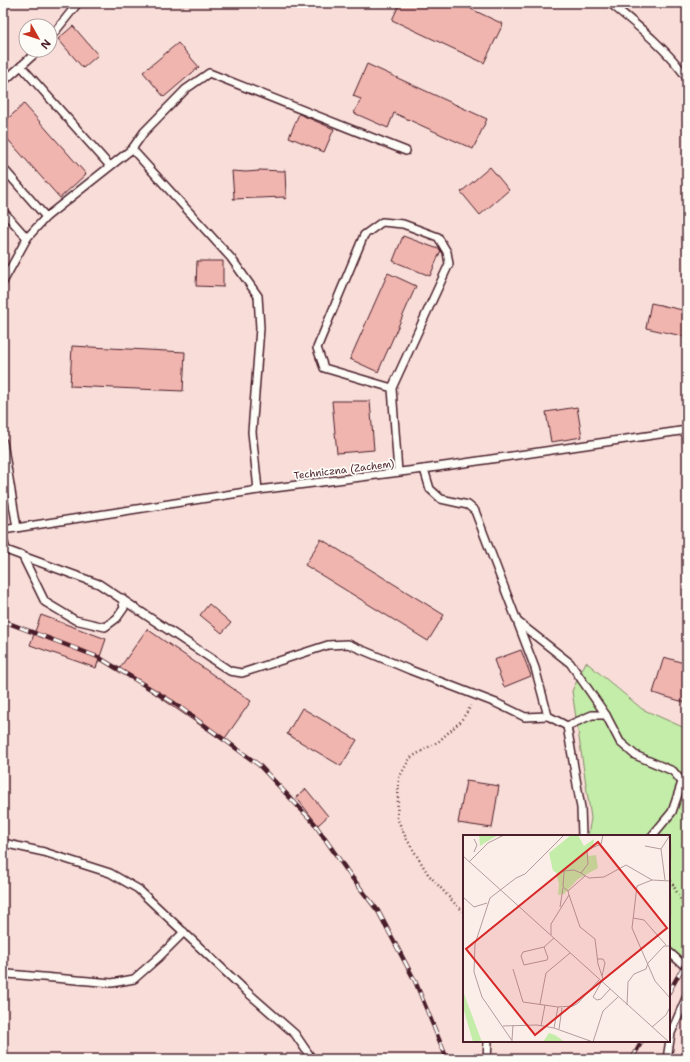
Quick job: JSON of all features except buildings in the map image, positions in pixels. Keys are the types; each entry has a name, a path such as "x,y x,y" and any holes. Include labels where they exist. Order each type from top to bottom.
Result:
{"lane":[{"path":"58,28 78,3"},
{"path":"610,3 648,34 680,67 687,78"},
{"path":"3,82 30,58"},
{"path":"21,66 110,166"},
{"path":"3,282 27,238 46,218 132,149 144,132 186,89 209,73 406,152"},
{"path":"132,149 231,258 258,296 260,328 252,432 258,490"},
{"path":"3,168 46,218"},
{"path":"3,211 27,238"},
{"path":"392,388 324,368 318,348 364,234 382,222 403,224 438,237 448,252 449,264 392,388 398,472"},
{"name":"Techniczna (Zachem)","path":"3,530 258,490 424,469 687,430"},
{"path":"3,442 17,528"},
{"path":"424,469 430,489 441,499 468,506 475,511 535,668 548,716"},
{"path":"3,539 6,550 99,584 230,671 242,674 328,645 348,644 525,717 548,716 567,726"},
{"path":"22,555 45,602 75,620 105,627 117,618 124,608 122,598"},
{"path":"517,621 570,663 606,715 620,742 635,755 673,771 682,782 672,812 653,835"},
{"path":"567,726 592,715 606,715"},
{"path":"567,726 580,808 582,835"},
{"path":"3,843 44,852 110,873 138,889 246,991 295,1034 312,1059"},
{"path":"3,975 8,974 112,983 134,979 184,932"},
{"path":"670,953 687,968"},
{"path":"670,1040 671,1033 687,996"},
{"path":"487,1059 488,1042"},
{"path":"667,1059 670,1042"}],"path":[{"path":"463,910 457,906 428,874 406,838 397,818 399,778 410,758 440,741 460,722 477,696"},
{"path":"670,878 687,912"}],"shaded area":[{"path":"3,3 687,3 687,729 642,709 586,662 591,818 588,835 463,835 463,1042 670,1042 670,962 687,961 687,970 679,1013 687,1021 687,1059 3,1059"}],"green space":[{"path":"586,662 642,709 687,729 687,961 670,962 670,835 588,835 591,818 572,691"},
{"path":"687,970 687,1021 679,1013"}],"railway":[{"path":"3,621 98,657 174,703 259,765 314,823 350,875 378,911 415,981 447,1059"},
{"path":"670,990 687,960"},
{"path":"632,1059 641,1042"}]}
